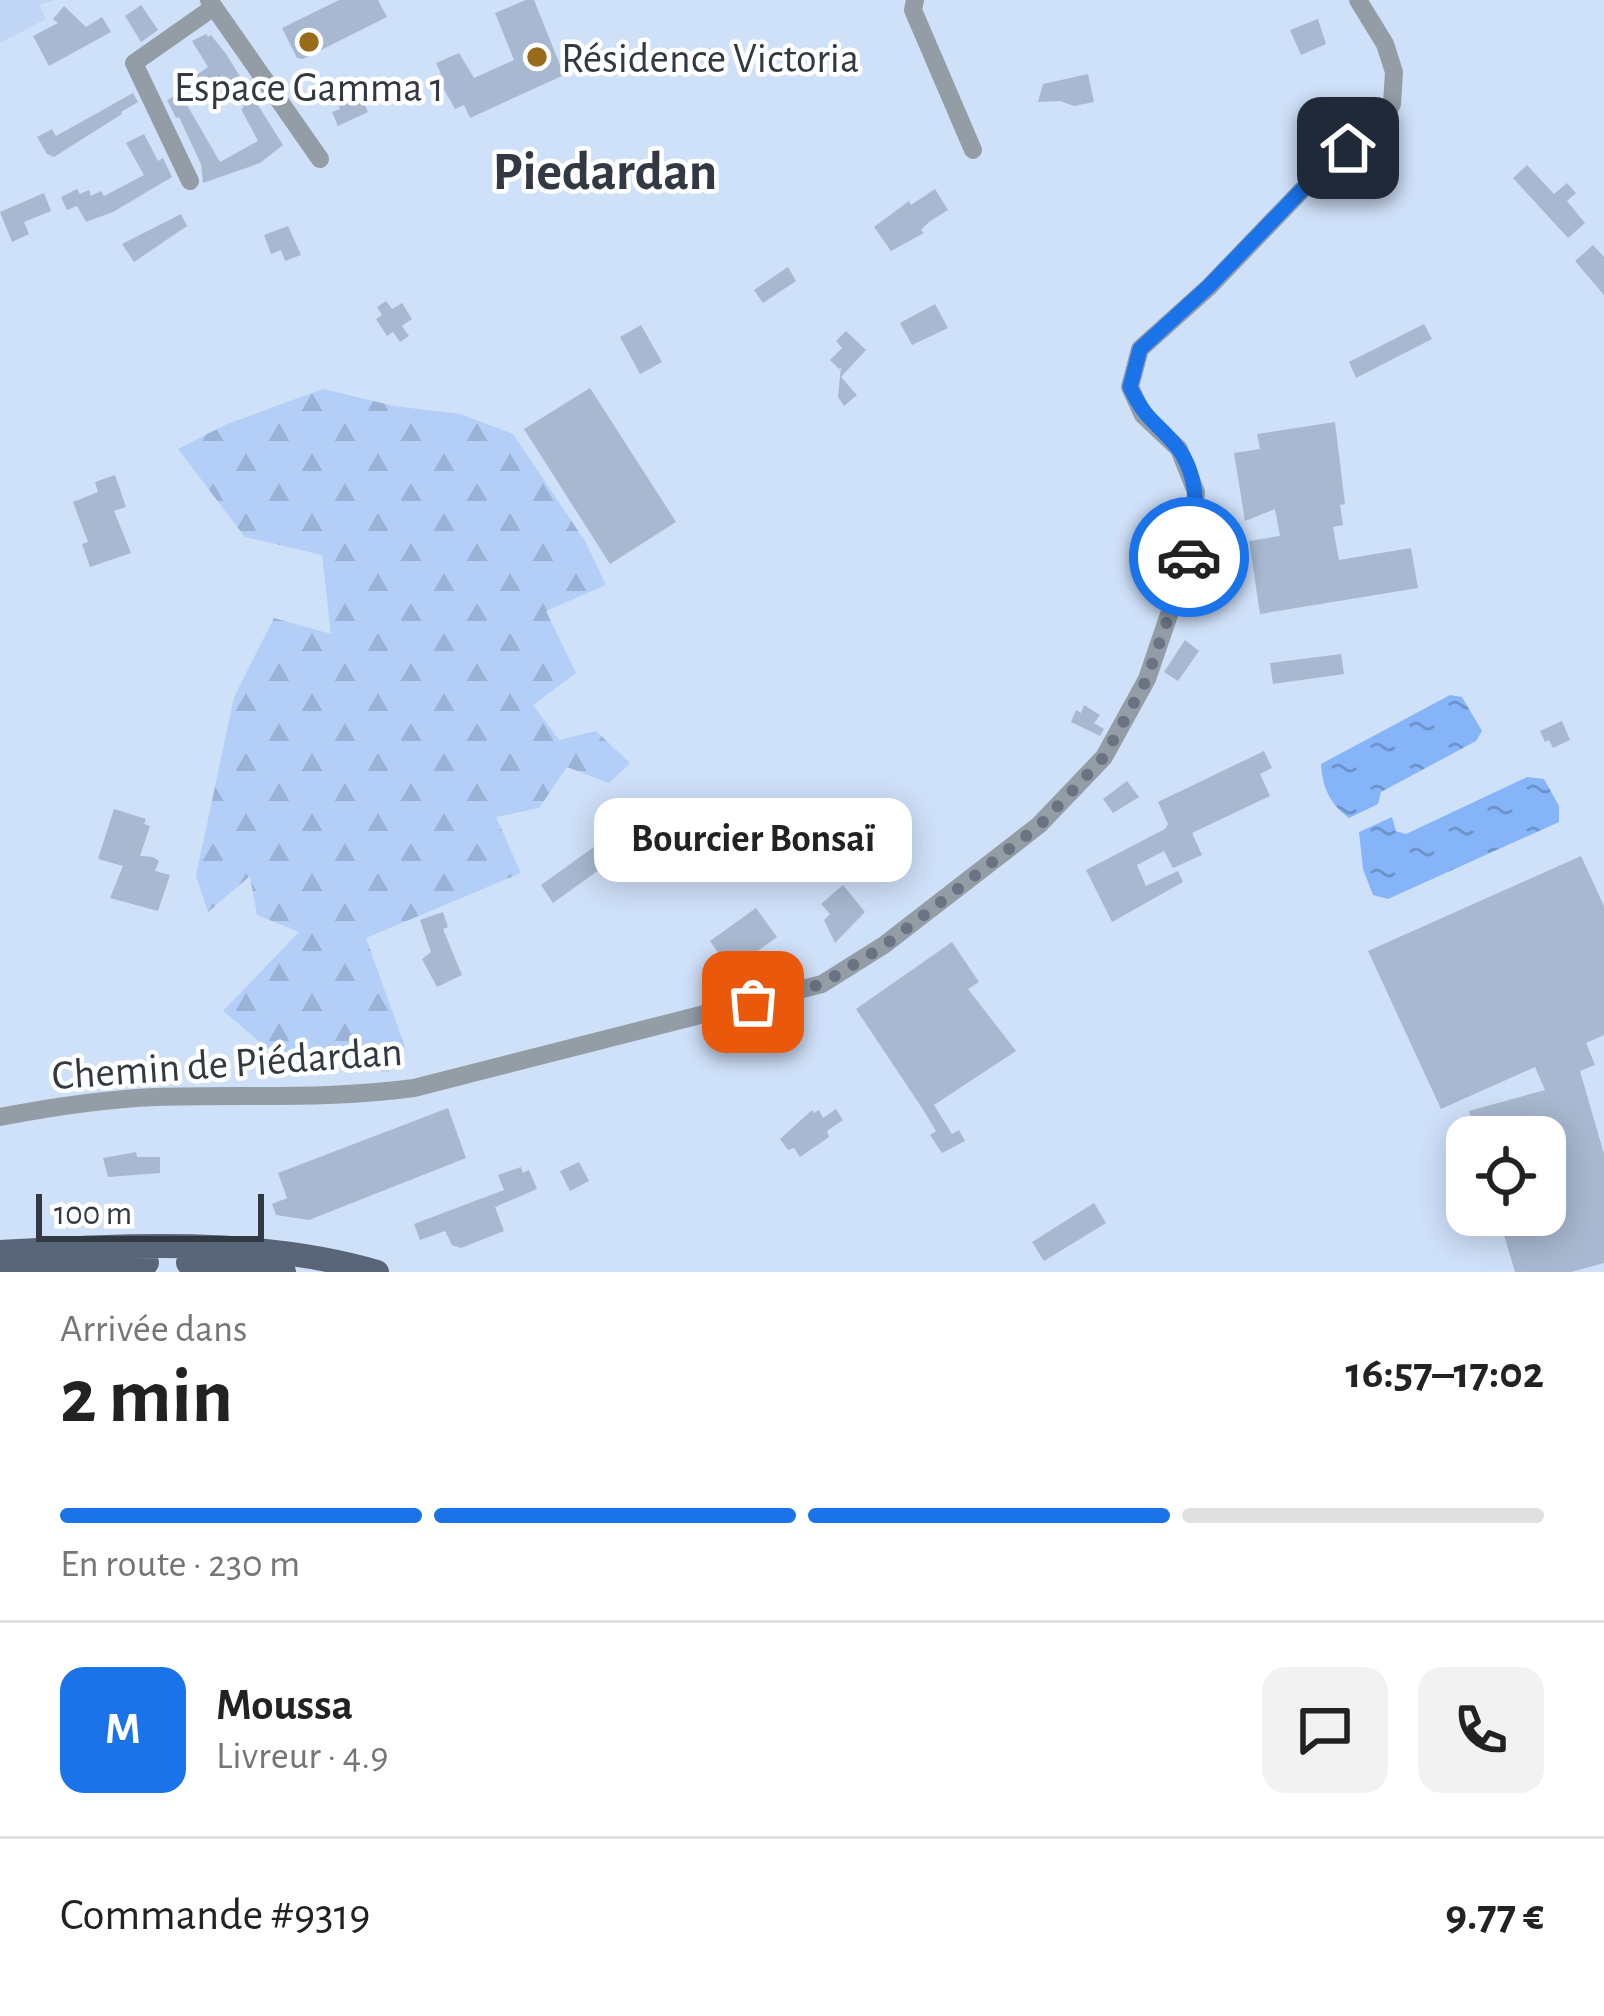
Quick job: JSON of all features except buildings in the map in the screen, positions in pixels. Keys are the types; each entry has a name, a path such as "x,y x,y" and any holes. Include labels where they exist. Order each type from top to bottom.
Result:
{"main road":[{"path":"0,1252 229,1248 298,1255 377,1272"},
{"path":"0,1270 175,1262 284,1272"}],"street":[{"path":"915,0 913,10 973,150"},
{"name":"Chemin de Piédardan","path":"0,1117 149,1097 358,1096 414,1088 822,984 884,946 1040,825 1104,757 1115,738 1147,679 1191,550 1196,492 1179,449 1143,415 1130,387 1140,349 1209,286 1327,164 1379,128 1392,104 1394,72 1385,44 1358,0"},
{"path":"190,181 134,63 212,3 320,159"}],"shaded area":[{"path":"0,0 55,0 39,5 46,19 0,43"}],"green space":[{"path":"323,389 394,406 460,414 513,434 585,541 606,585 546,611 576,673 533,705 559,740 596,731 630,763 609,783 567,767 539,808 496,817 521,873 366,938 405,1047 389,1072 278,1057 223,1011 299,932 257,915 250,876 208,912 196,876 234,697 274,618 331,634 322,555 245,537 178,449 227,424"}],"water":[{"path":"1450,695 1462,697 1482,731 1476,741 1381,792 1378,804 1349,818 1342,813 1328,794 1321,764"},
{"path":"1527,777 1544,779 1559,806 1559,822 1388,899 1373,895 1363,869 1359,832 1392,817 1396,831 1406,834"}],"way so far":[{"path":"753,1002 822,984 884,946 1040,825 1104,757 1147,679 1189,557"}],"place":[{"name":"Espace Gamma 1","path":"309,42"},
{"name":"Résidence Victoria","path":"537,57"},
{"name":"Bourcier Bonsaï","path":"753,1002"}],"district":[{"name":"Piedardan","path":"605,170"}],"route":[{"path":"1189,557 1196,492 1179,449 1143,415 1130,387 1140,349 1348,148"}]}
